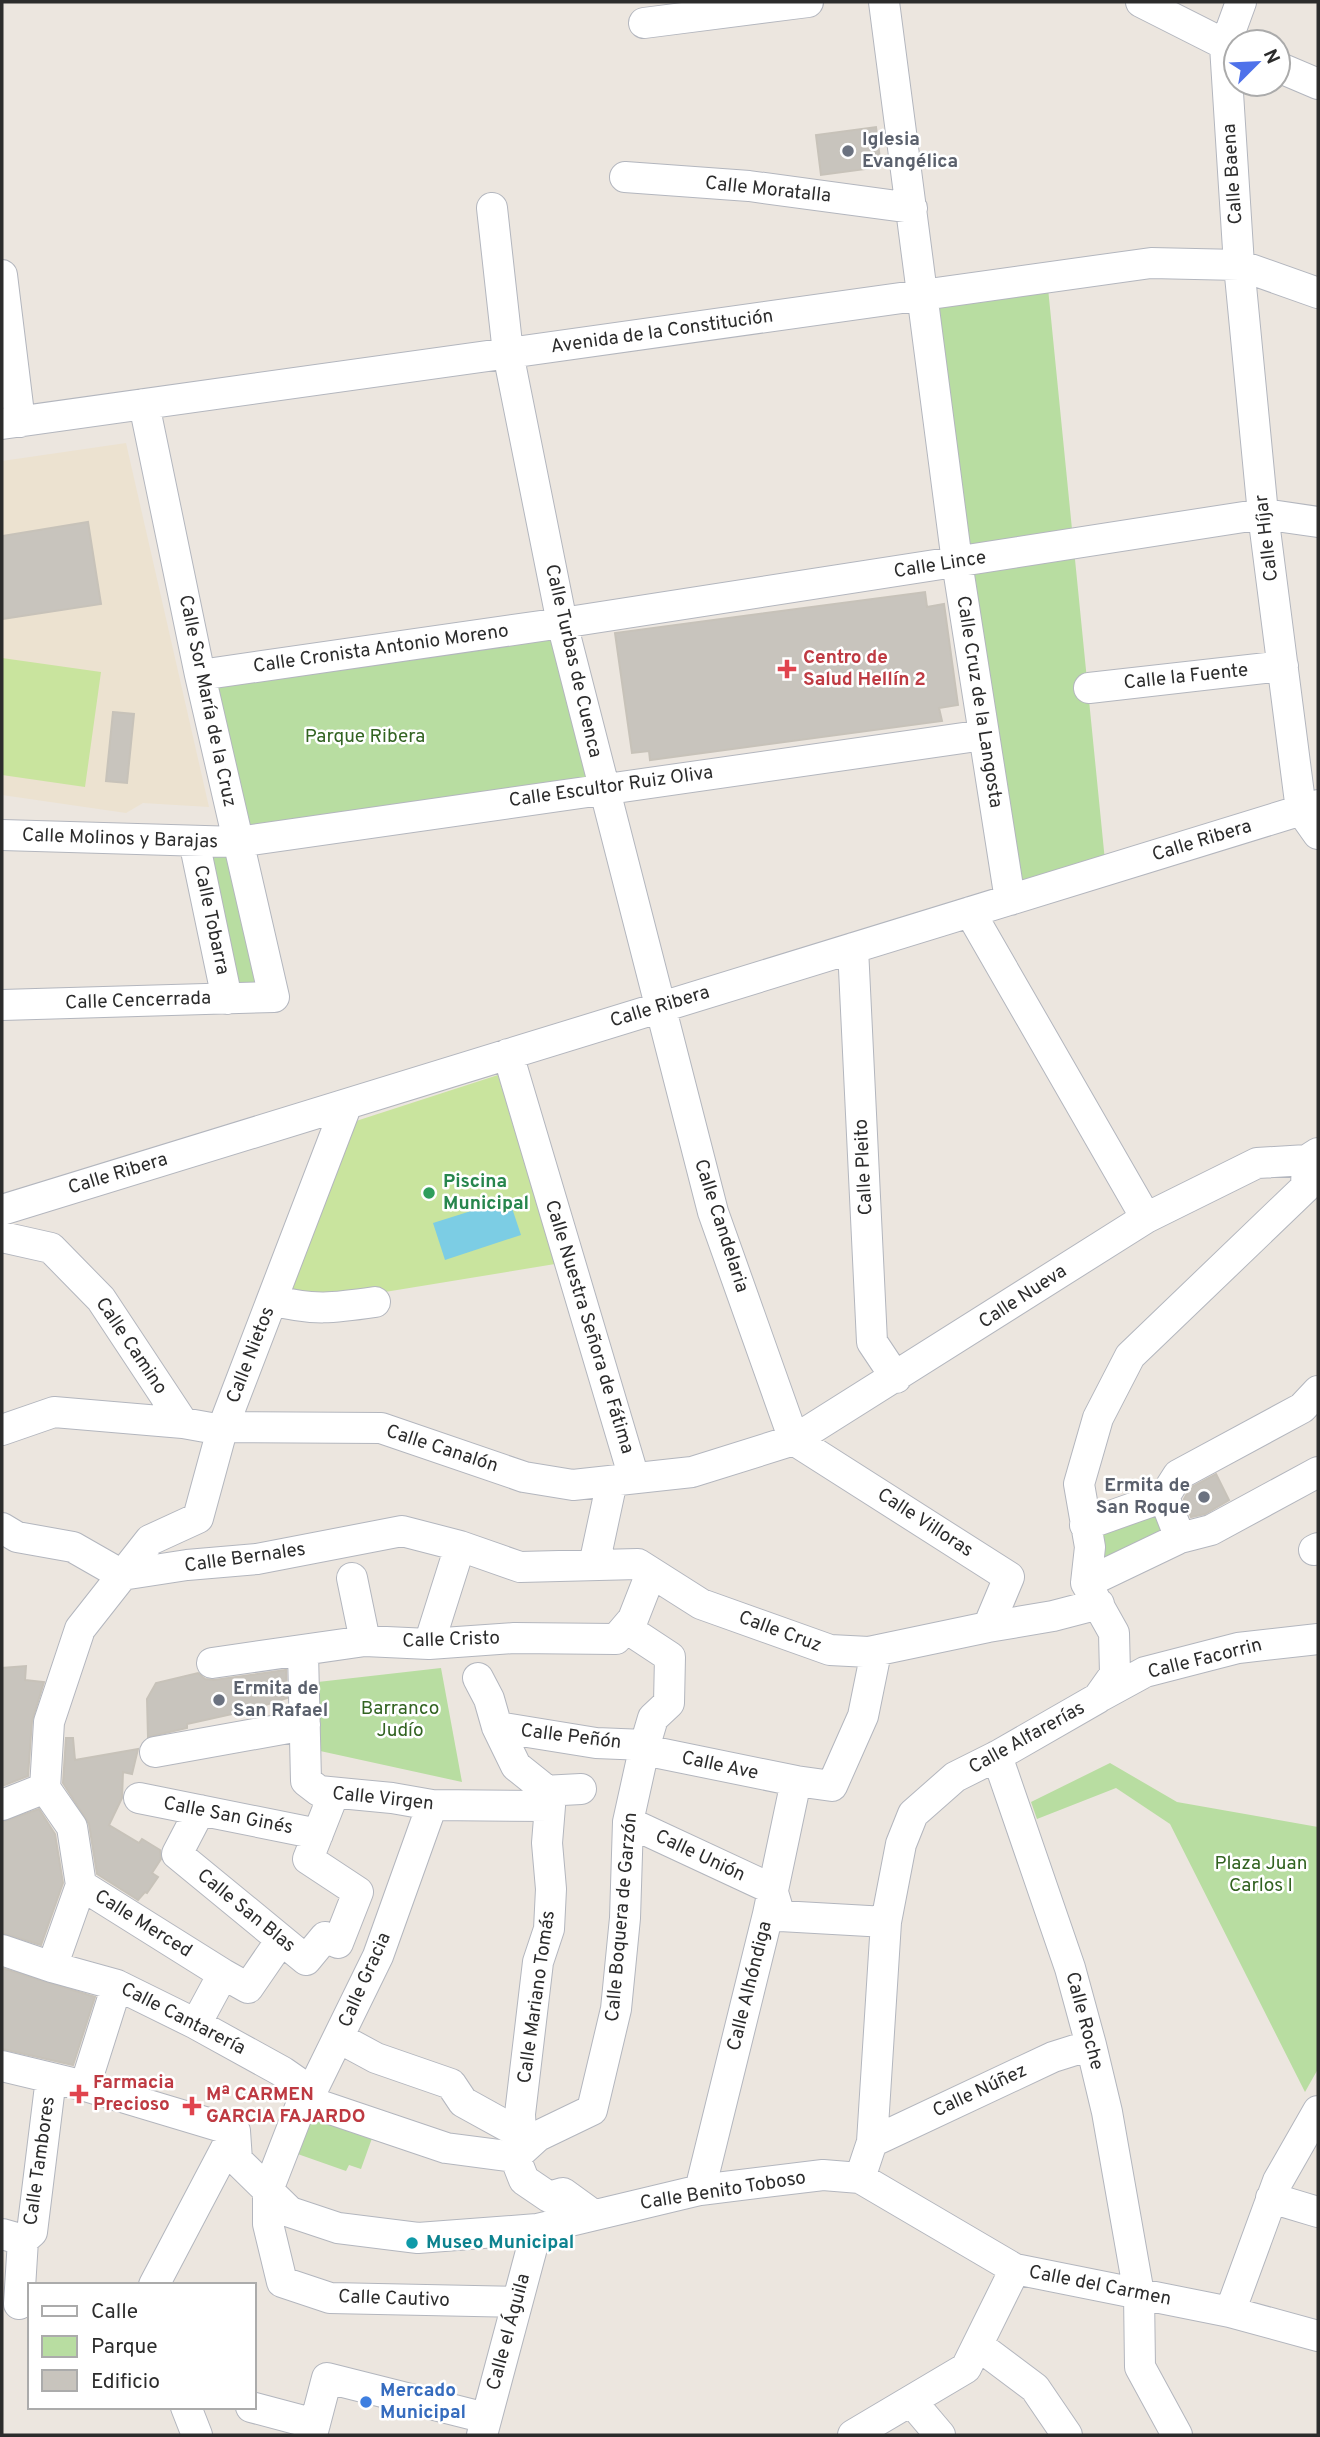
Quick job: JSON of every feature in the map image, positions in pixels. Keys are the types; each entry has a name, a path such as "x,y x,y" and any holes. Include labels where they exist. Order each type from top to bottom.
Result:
{"street":[{"path":"644,23 808,2"},
{"name":"Calle Cruz de la Langosta","path":"884,2 957,562 1010,900"},
{"path":"1141,2 1222,44"},
{"name":"Calle Baena","path":"1235,28 1241,2"},
{"path":"1292,73 1318,84"},
{"name":"Calle Baena","path":"1232,98 1239,265"},
{"name":"Calle Moratalla","path":"625,177 749,186 912,208"},
{"name":"Calle Turbas de Cuenca","path":"492,208 508,353 562,623 660,1007"},
{"name":"Avenida de la Constitución","path":"11,423 1151,263 1239,265 1318,293"},
{"name":"Calle Híjar","path":"1239,265 1263,514 1283,666 1313,817"},
{"path":"2,275 11,423"},
{"name":"Calle Sor María de la Cruz","path":"144,404 200,675 274,997"},
{"name":"Calle Lince","path":"562,623 1263,514 1318,522"},
{"name":"Calle Cronista Antonio Moreno","path":"200,675 562,623"},
{"name":"Calle la Fuente","path":"1089,688 1283,666"},
{"name":"Calle Escultor Ruiz Oliva","path":"239,842 984,735"},
{"name":"Calle Ribera","path":"2,1210 1010,900 1313,817"},
{"name":"Calle Molinos y Barajas","path":"2,835 239,842"},
{"name":"Calle Tobarra","path":"194,841 227,999"},
{"path":"970,912 1146,1218"},
{"name":"Calle Pleito","path":"853,948 872,1342 896,1378"},
{"name":"Calle Cencerrada","path":"2,1005 274,997"},
{"name":"Calle Candelaria","path":"660,1007 713,1212 794,1440"},
{"name":"Calle Nuestra Señora de Fátima","path":"508,1054 623,1480"},
{"name":"Calle Nietos","path":"122,1575 150,1540 198,1518 222,1430 347,1104"},
{"path":"1092,1593 1090,1547 1079,1484 1098,1418 1130,1356 1306,1186 1313,1156"},
{"name":"Calle Nueva","path":"794,1440 1146,1218 1256,1163 1313,1156"},
{"name":"Calle Camino","path":"2,1237 51,1248 101,1299 183,1423"},
{"path":"272,1300 300,1308 330,1309 375,1302"},
{"path":"1085,1525 1164,1497 1178,1475 1302,1408 1318,1391"},
{"name":"Calle Canalón","path":"2,1430 54,1412 183,1423 222,1430 234,1427 381,1428 524,1477 573,1485 692,1472 794,1440"},
{"name":"Calle Villoras","path":"794,1440 1009,1577 988,1626"},
{"name":"Calle Cruz","path":"594,1564 638,1564 701,1604 830,1650 876,1652 988,1626 1053,1616 1180,1538 1210,1530 1318,1472"},
{"path":"594,1564 623,1480"},
{"path":"1164,1497 1180,1538"},
{"path":"2,1528 17,1537 73,1547 122,1575 80,1629 49,1722 45,1787 2,1805"},
{"name":"Calle Bernales","path":"122,1575 187,1565 257,1559 402,1531 460,1546 520,1567 594,1564"},
{"path":"429,1644 460,1546"},
{"path":"626,1628 634,1619 651,1573"},
{"path":"352,1578 365,1642"},
{"name":"Calle Alfarerías","path":"860,2178 872,2142 886,1922 901,1844 913,1814 955,1777 1098,1698 1115,1674 1114,1633 1092,1593"},
{"name":"Calle Cristo","path":"212,1663 365,1642 429,1644 514,1638 616,1639 626,1628"},
{"name":"Calle Boquera de Garzón","path":"523,2144 592,2110 616,2009 625,1918 628,1822 653,1718 669,1703 670,1657 626,1628"},
{"name":"Calle Facorrin","path":"1098,1698 1145,1672 1238,1647 1318,1639"},
{"name":"Calle Virgen","path":"303,1652 306,1781 319,1791 432,1805 547,1798 581,1789"},
{"name":"Calle Ave","path":"644,1747 796,1781 832,1786 863,1716 876,1652"},
{"path":"478,1678 516,1766 541,1786 547,1798"},
{"path":"155,1752 305,1725"},
{"name":"Calle Peñón","path":"497,1727 596,1743 644,1747"},
{"name":"Calle Roche","path":"997,1756 1070,1968 1107,2112 1139,2294 1140,2367 1177,2435"},
{"name":"Calle Alhóndiga","path":"701,2190 768,1914 796,1781"},
{"name":"Calle Merced","path":"45,1787 72,1827 82,1885 248,1988 281,1940"},
{"name":"Calle San Blas","path":"200,1810 177,1854 306,1960 325,1937 338,1942 358,1892 309,1859 334,1793"},
{"name":"Calle San Ginés","path":"139,1798 318,1834"},
{"name":"Calle Mariano Tomás","path":"523,2144 520,2114 538,1962 549,1929 551,1889 547,1798"},
{"name":"Calle Gracia","path":"268,2190 305,2101 339,2038 390,1926 432,1805"},
{"name":"Calle Unión","path":"628,1822 772,1889"},
{"path":"52,1967 82,1885"},
{"path":"772,1889 780,1916 886,1922"},
{"name":"Calle Cantarería","path":"2,1950 52,1967 117,1984 197,2024 283,2072 306,2088 305,2101"},
{"path":"197,2024 223,1974"},
{"path":"85,2086 117,1984"},
{"path":"339,2038 376,2058 451,2084 463,2102 523,2144"},
{"name":"Calle Núñez","path":"872,2142 1053,2057 1091,2045"},
{"path":"2,2066 85,2086 235,2131 155,2283"},
{"name":"Calle Tambores","path":"17,2306 12,2237 32,2232 51,2078"},
{"path":"305,2101 446,2148 523,2144"},
{"path":"1230,2312 1270,2198 1318,2111"},
{"name":"Calle Benito Toboso","path":"235,2131 237,2160 290,2212 338,2228 418,2238 537,2229 701,2190 823,2175 860,2178"},
{"path":"523,2144 524,2180 549,2197 563,2193 592,2214"},
{"name":"Calle del Carmen","path":"860,2178 1015,2269 1230,2312 1318,2336"},
{"name":"Calle Cautivo","path":"268,2190 268,2224 282,2282 330,2298 517,2302"},
{"path":"1270,2198 1318,2211"},
{"name":"Calle el Águila","path":"484,2427 537,2229"},
{"path":"853,2435 966,2368 1015,2269"},
{"path":"979,2346 1035,2388 1055,2430"},
{"path":"256,2409 314,2429 327,2378 484,2427"},
{"path":"912,2402 940,2435"},
{"path":"187,2409 197,2435"}],"shaded area":[{"path":"126,443 209,807 143,803 126,813 2,795 2,461"}],"green space":[{"path":"1047,278 1106,871 1010,900 924,295"},
{"name":"Parque Ribera","path":"562,623 603,788 239,842 274,997 227,999 194,841 238,842 200,675"},
{"path":"2,658 101,672 85,787 2,775"},
{"name":"Piscina Municipal","path":"498,1075 555,1264 330,1301 298,1298 288,1288 353,1122"},
{"path":"1165,1500 1179,1535 1086,1579 1085,1525"},
{"name":"Barranco Judío","path":"441,1668 462,1782 311,1749 309,1683"},
{"name":"Plaza Juan Carlos I","path":"1110,1763 1177,1802 1318,1827 1318,2069 1305,2092 1170,1824 1116,1788 1037,1819 1031,1802"},
{"path":"309,2104 376,2127 361,2169 349,2165 346,2171 292,2152"}],"water":[{"path":"509,1199 521,1235 445,1260 433,1223"}],"building":[{"name":"Iglesia Evangélica","path":"876,127 881,167 821,175 816,135"},
{"path":"88,522 101,604 2,619 2,536"},
{"name":"Centro de Salud Hellín 2","path":"925,592 927,607 944,604 958,705 939,708 942,721 650,760 649,751 632,753 615,633"},
{"path":"113,712 134,714 127,783 106,781"},
{"path":"1216,1474 1229,1500 1205,1514 1191,1517 1184,1499 1190,1488"},
{"path":"26,1666 25,1680 44,1682 32,1721 28,1776 2,1786 2,1668"},
{"path":"286,1670 287,1698 148,1737 147,1699 156,1683 198,1673 205,1679 214,1680"},
{"path":"66,1738 73,1738 75,1760 138,1749 132,1774 123,1772 122,1798 109,1825 139,1843 142,1839 160,1850 161,1859 152,1873 158,1877 147,1893 138,1900 97,1874 89,1824 63,1783"},
{"path":"39,1809 55,1834 63,1883 41,1945 2,1933 2,1822"},
{"path":"2,1968 95,1997 73,2065 2,2049"}],"place":[{"name":"Iglesia Evangélica","path":"848,151"},
{"name":"Centro de Salud Hellín 2","path":"787,669"},
{"name":"Piscina Municipal","path":"429,1193"},
{"name":"Ermita de San Roque","path":"1204,1497"},
{"name":"Ermita de San Rafael","path":"219,1700"},
{"name":"Farmacia Precioso","path":"79,2094"},
{"name":"Mª CARMEN GARCIA FAJARDO","path":"192,2106"},
{"name":"Museo Municipal","path":"412,2243"},
{"name":"Mercado Municipal","path":"366,2402"}]}
